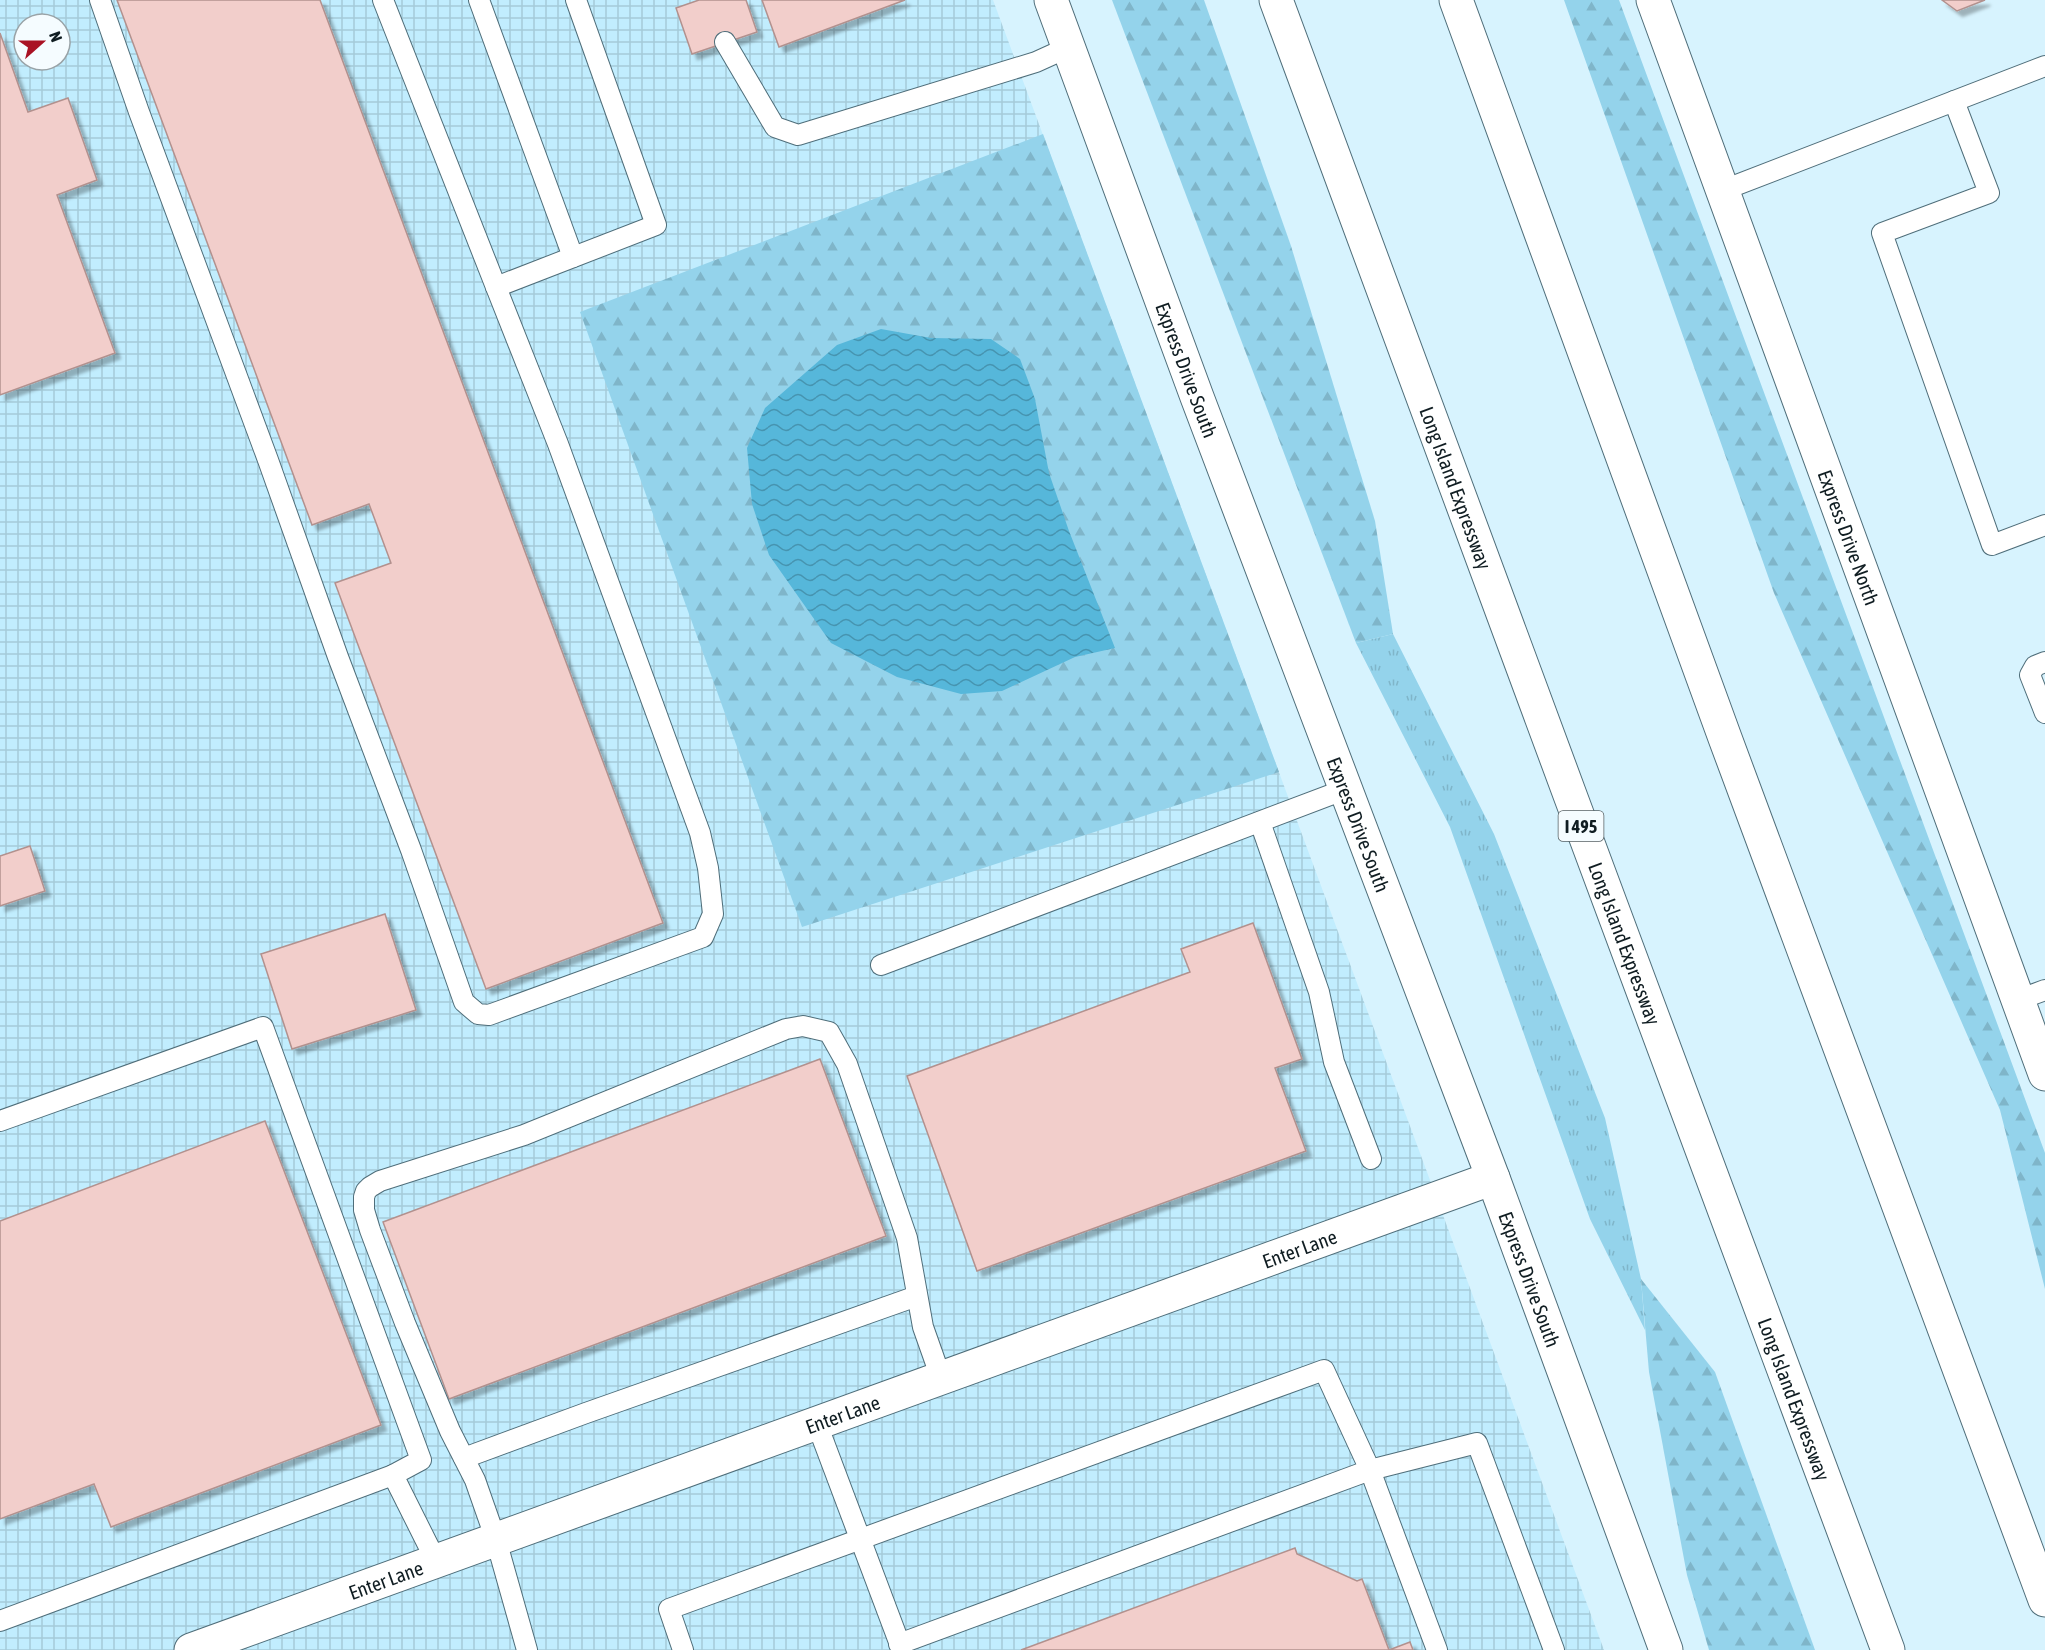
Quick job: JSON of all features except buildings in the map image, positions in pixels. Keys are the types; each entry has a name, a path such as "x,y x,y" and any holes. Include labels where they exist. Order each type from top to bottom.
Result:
{"main road":[{"name":"Express Drive South","path":"1051,0 1193,386 1493,1178 1666,1650"},
{"name":"Long Island Expressway","path":"1276,0 1888,1650"},
{"path":"1456,0 1729,749 2045,1600"},
{"name":"Express Drive North","path":"1653,0 1721,192 2031,995 2045,1074"},
{"name":"Enter Lane","path":"191,1650 1493,1178"}],"lane":[{"path":"100,0 338,657 411,850 464,1002 477,1014 489,1015 703,937 713,914 708,868 700,833 558,444 383,0"},
{"path":"479,0 573,257"},
{"path":"496,287 656,225 576,0"},
{"path":"725,42 775,127 798,135 1036,62 1069,47"},
{"path":"1721,192 2045,66"},
{"path":"1954,101 1989,193 1882,233 1992,544 2045,525"},
{"path":"2045,662 2035,666 2030,675 2045,713"},
{"path":"881,964 1346,789"},
{"path":"1260,822 1319,992 1334,1062 1371,1160"},
{"path":"527,1650 496,1540 475,1480 450,1431 405,1323 370,1230 364,1210 364,1197 370,1187 380,1181 524,1135 786,1029 803,1026 819,1028 829,1032 847,1064 898,1206 907,1238 923,1328 941,1378"},
{"path":"0,1121 263,1028 422,1460 393,1475 0,1621"},
{"path":"464,1458 917,1296"},
{"path":"684,1650 669,1609 1324,1370 1370,1470 1437,1650"},
{"path":"817,1424 900,1647 1370,1470 1477,1443 1554,1650"},
{"path":"393,1475 436,1561"}],"shaded area":[{"path":"0,0 993,0 1604,1650 0,1650"}],"green space":[{"path":"1112,0 1204,0 1291,246 1375,521 1393,634 1356,643"},
{"path":"1564,0 1619,0 2045,1153 2045,1289 2000,1110 1774,593"},
{"path":"1043,134 1279,772 802,927 580,312"},
{"path":"1393,634 1494,834 1605,1118 1641,1279 1645,1330 1590,1219 1450,827 1356,643"},
{"path":"1641,1279 1715,1372 1815,1650 1709,1650 1687,1575 1649,1372"}],"water":[{"path":"881,329 931,338 991,339 1020,359 1035,399 1049,473 1115,648 1075,657 1002,691 961,694 897,677 831,643 769,555 752,504 747,448 765,408 837,345"}]}
